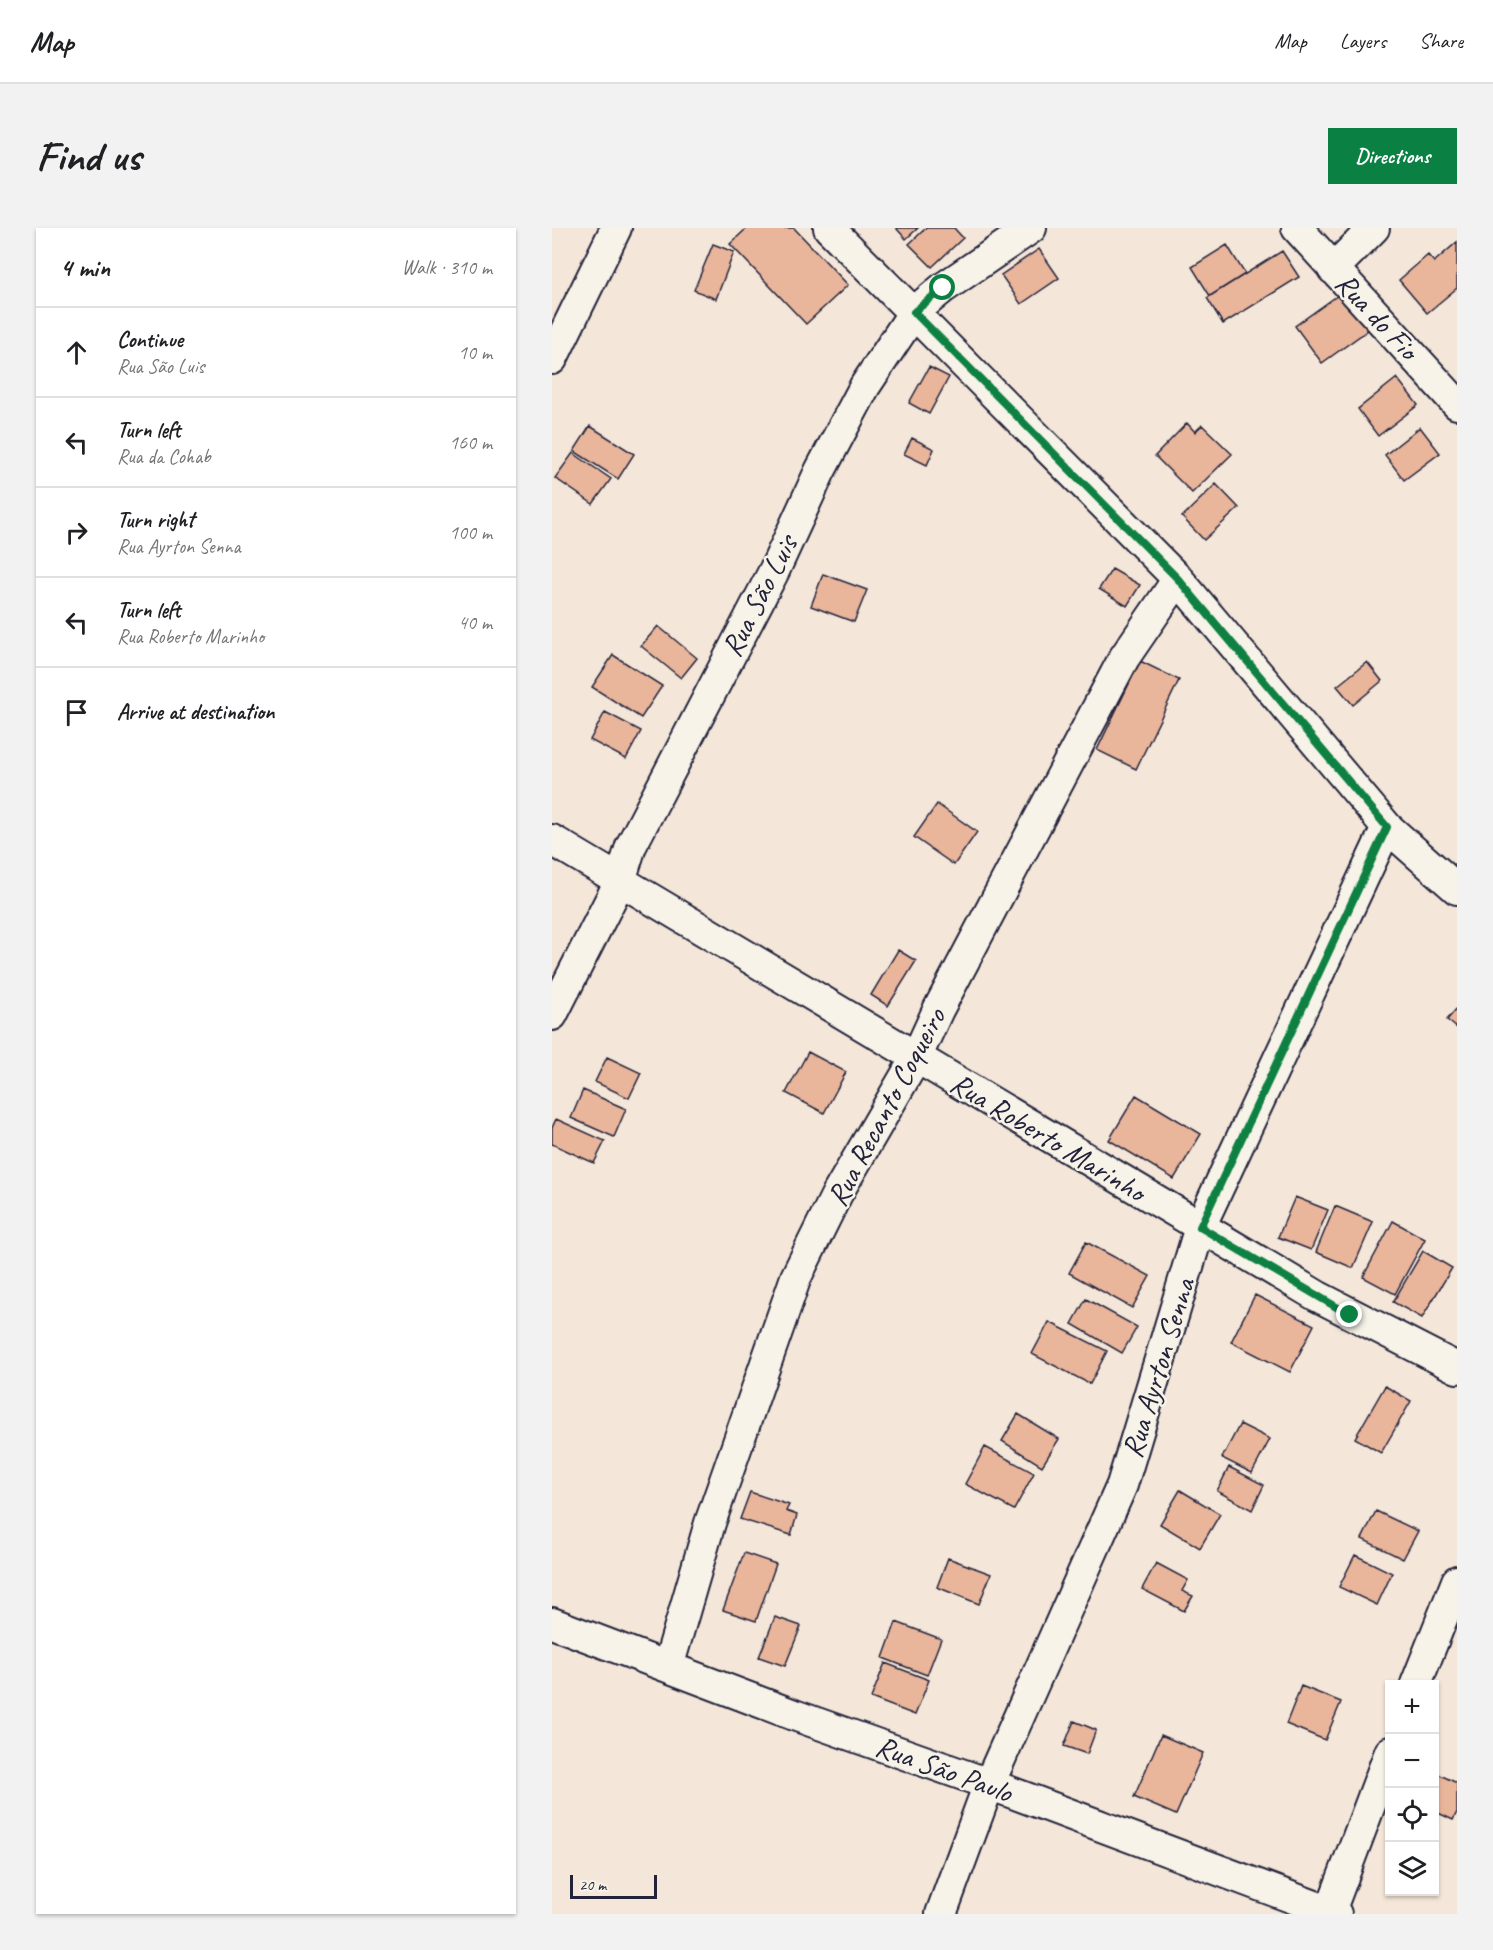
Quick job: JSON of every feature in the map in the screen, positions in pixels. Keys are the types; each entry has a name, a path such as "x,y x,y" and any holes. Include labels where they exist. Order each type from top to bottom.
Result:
{"street":[{"path":"552,359 616,228"},
{"path":"829,228 1178,579 1387,827 1457,889"},
{"name":"Rua São Luis","path":"552,1015 620,881 631,846 774,571 820,471 865,386 914,312 943,288 1031,228"},
{"name":"Rua do Fio","path":"1296,228 1457,404"},
{"path":"1333,268 1374,228"},
{"name":"Rua Recanto Coqueiro","path":"668,1667 710,1523 796,1277 837,1194 916,1058 938,1010 1124,658 1178,579"},
{"name":"Rua Ayrton Senna","path":"941,1914 989,1784 1122,1485 1200,1227 1387,827"},
{"name":"Rua Roberto Marinho","path":"552,840 1341,1310 1457,1368"},
{"path":"1418,1680 1457,1581"},
{"name":"Rua São Paulo","path":"552,1623 794,1715 989,1784 1332,1913"},
{"path":"1332,1913 1385,1763"}],"building":[{"path":"747,228 794,228 848,285 806,324 730,244"},
{"path":"896,228 918,228 906,239"},
{"path":"926,228 954,228 963,238 932,267 909,244"},
{"path":"1457,242 1457,288 1427,313 1399,280 1428,255 1434,262"},
{"path":"713,244 734,252 716,299 694,290"},
{"path":"1227,245 1245,274 1210,296 1192,267"},
{"path":"1039,249 1059,278 1021,304 1001,275"},
{"path":"1282,251 1299,277 1223,324 1207,298"},
{"path":"1341,293 1368,330 1322,363 1295,326"},
{"path":"929,367 949,377 929,414 909,403"},
{"path":"1397,378 1418,405 1378,436 1358,409"},
{"path":"1187,423 1195,432 1202,425 1232,454 1192,493 1155,456"},
{"path":"590,426 634,454 618,479 574,451"},
{"path":"1420,427 1440,453 1404,480 1385,455"},
{"path":"912,438 934,449 927,465 904,454"},
{"path":"573,453 611,479 593,504 555,478"},
{"path":"1216,484 1239,508 1204,540 1182,517"},
{"path":"1112,569 1140,585 1127,606 1099,589"},
{"path":"823,574 867,590 854,622 811,606"},
{"path":"658,626 697,658 681,678 641,646"},
{"path":"613,655 662,686 641,718 592,687"},
{"path":"1140,661 1179,680 1136,769 1097,750"},
{"path":"1367,662 1382,681 1353,705 1337,686"},
{"path":"605,712 641,731 626,759 590,740"},
{"path":"937,804 977,832 954,865 914,837"},
{"path":"898,950 916,961 888,1006 871,995"},
{"path":"1457,1008 1457,1028 1447,1020"},
{"path":"808,1052 846,1072 824,1113 786,1093"},
{"path":"607,1057 641,1073 629,1098 595,1082"},
{"path":"583,1090 626,1109 614,1137 571,1118"},
{"path":"1136,1095 1201,1134 1174,1179 1109,1140"},
{"path":"556,1119 605,1141 594,1163 552,1144 552,1128"},
{"path":"1295,1197 1328,1210 1311,1250 1278,1237"},
{"path":"1335,1206 1373,1222 1353,1268 1316,1252"},
{"path":"1393,1221 1425,1239 1395,1294 1363,1277"},
{"path":"1086,1242 1150,1276 1132,1308 1069,1273"},
{"path":"1423,1251 1452,1268 1422,1318 1393,1302"},
{"path":"1255,1295 1314,1325 1290,1372 1231,1342"},
{"path":"1086,1299 1137,1327 1122,1353 1072,1324"},
{"path":"1049,1322 1107,1351 1090,1384 1032,1354"},
{"path":"1385,1386 1411,1401 1381,1453 1355,1438"},
{"path":"1018,1414 1059,1439 1042,1466 1002,1441"},
{"path":"1240,1424 1270,1439 1252,1473 1222,1458"},
{"path":"985,1447 1034,1473 1014,1510 965,1484"},
{"path":"1229,1467 1264,1485 1252,1510 1217,1491"},
{"path":"1180,1490 1220,1514 1200,1548 1160,1524"},
{"path":"750,1492 789,1505 786,1511 797,1515 791,1535 740,1519"},
{"path":"1376,1511 1418,1531 1403,1559 1362,1539"},
{"path":"744,1553 776,1564 756,1621 723,1610"},
{"path":"1355,1555 1392,1573 1377,1605 1339,1587"},
{"path":"948,1558 991,1574 979,1604 937,1587"},
{"path":"1156,1563 1188,1580 1182,1591 1193,1596 1184,1611 1142,1589"},
{"path":"775,1617 801,1626 785,1666 759,1657"},
{"path":"896,1622 941,1639 927,1675 883,1658"},
{"path":"885,1663 929,1680 915,1715 871,1698"},
{"path":"1301,1686 1341,1702 1325,1740 1286,1724"},
{"path":"1074,1721 1096,1730 1087,1754 1064,1746"},
{"path":"1161,1735 1203,1753 1176,1815 1134,1797"},
{"path":"1439,1774 1457,1783 1457,1812 1453,1820 1439,1813"}],"route":[{"path":"943,288 914,312 1178,579 1268,683 1387,827 1200,1227 1350,1315"}]}
